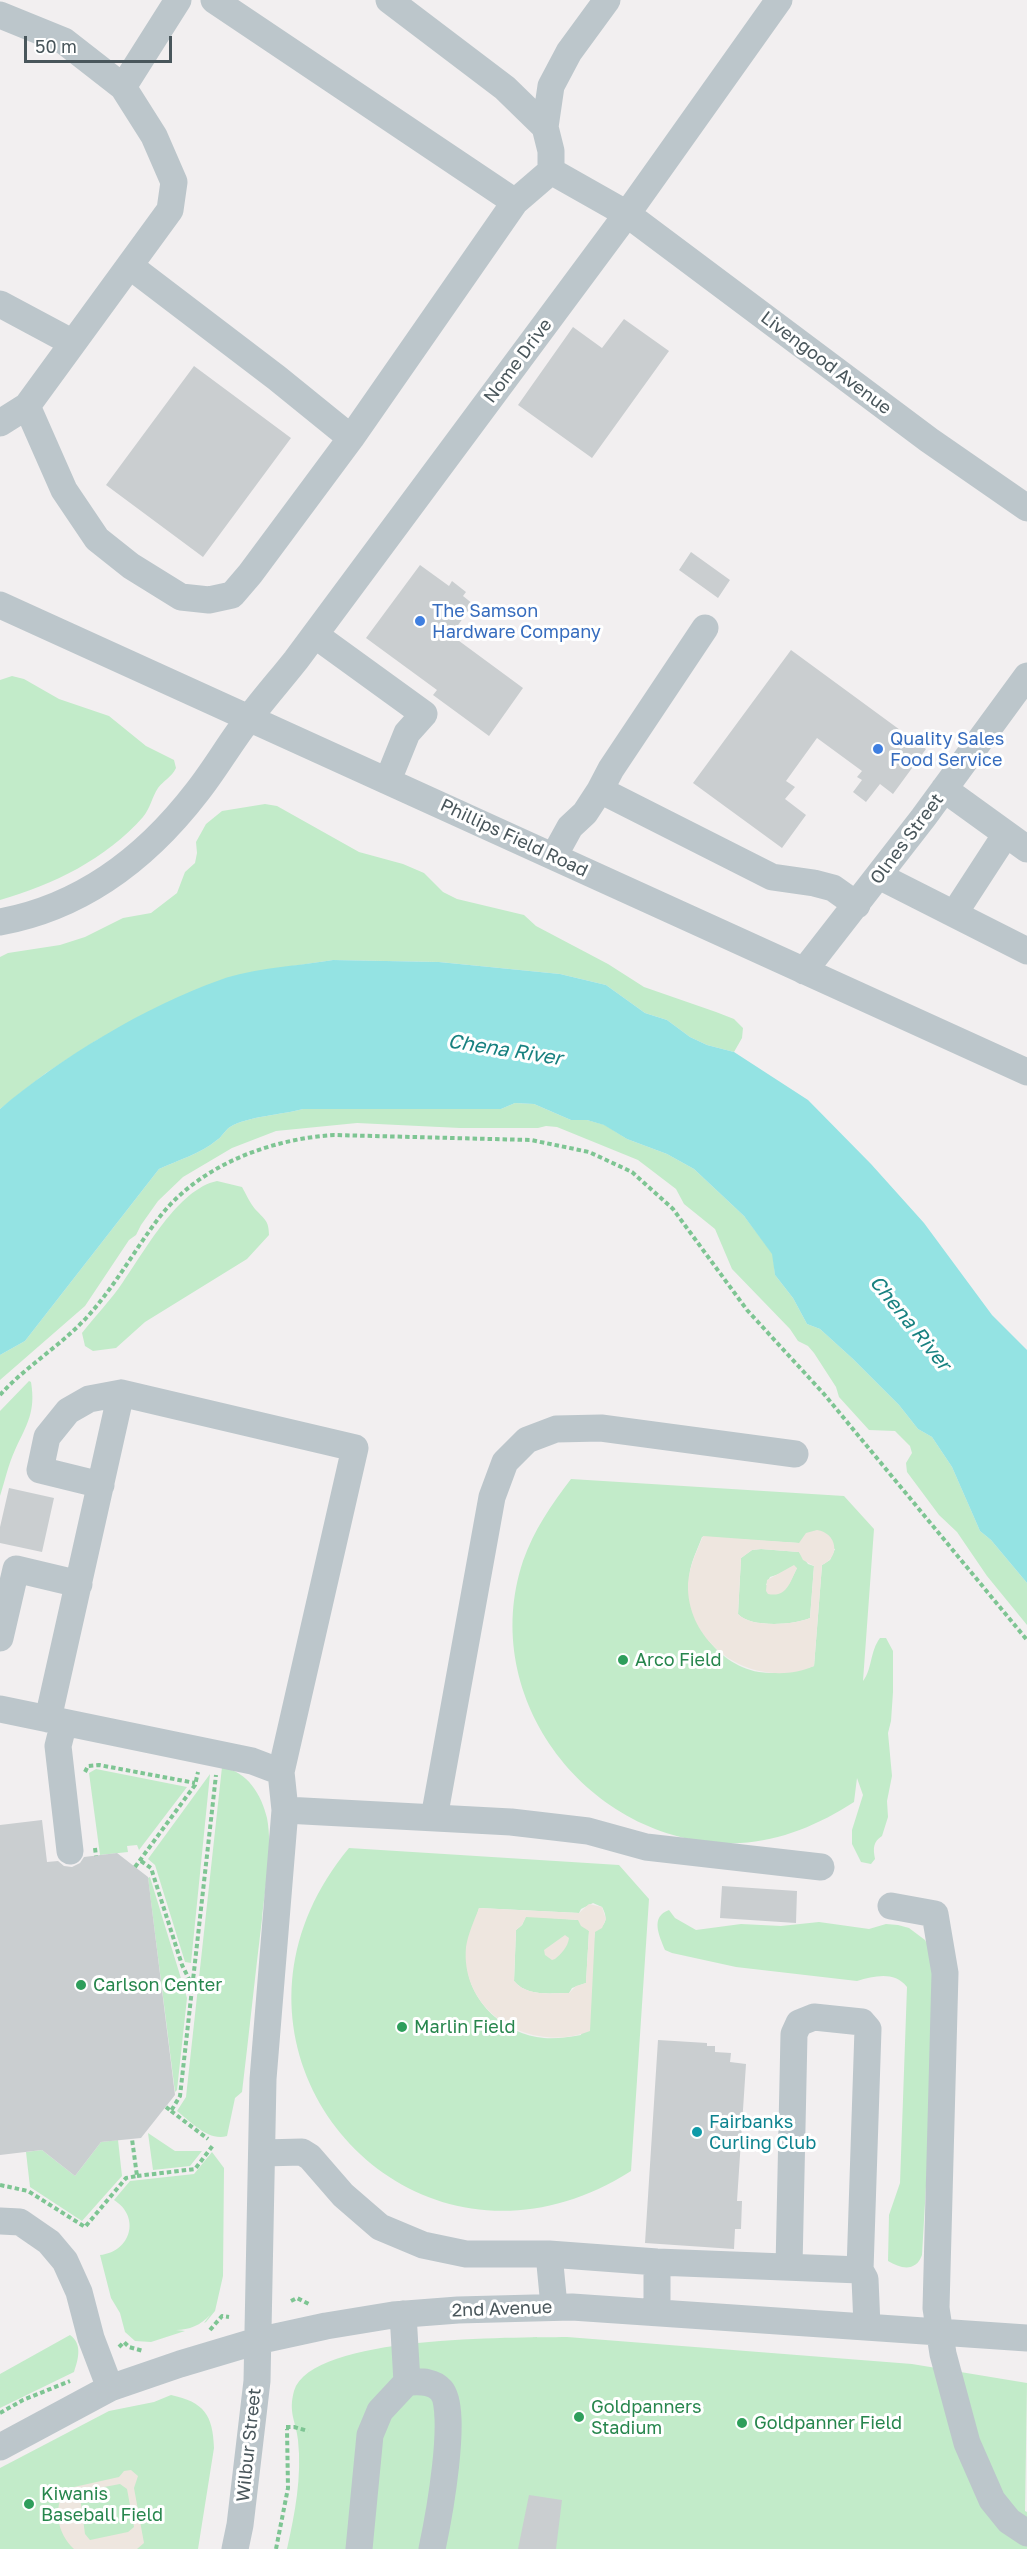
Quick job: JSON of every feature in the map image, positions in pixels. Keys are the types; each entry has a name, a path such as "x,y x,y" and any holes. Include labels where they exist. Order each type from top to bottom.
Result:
{"street":[{"path":"123,87 178,0"},
{"path":"214,0 515,202"},
{"path":"389,0 505,88 545,127"},
{"name":"Nome Drive","path":"0,922 47,910 81,895 134,860 187,805 249,717 315,635 627,214 779,0"},
{"path":"27,406 64,490 97,539 131,567 181,597 209,600 232,595 351,438 515,202 551,171 551,151 545,127 551,86 595,5"},
{"path":"0,15 64,40 123,87 154,136 174,182 170,210 130,266 27,406 0,423"},
{"name":"Livengood Avenue","path":"551,171 627,214 929,440 1027,508"},
{"path":"130,266 277,378 351,438"},
{"path":"0,304 73,343"},
{"name":"Phillips Field Road","path":"0,605 1027,1072"},
{"path":"554,856 570,826 585,813 611,769 705,628"},
{"path":"315,635 424,714 407,733 388,780"},
{"name":"Olnes Street","path":"804,971 879,876 1027,676"},
{"path":"944,789 1017,841 954,914"},
{"path":"600,790 772,877 833,888 857,905"},
{"path":"879,876 1027,951"},
{"path":"87,1851 58,1746 56,1721 79,1584 122,1393 89,1399 68,1411 47,1437 39,1470 101,1485"},
{"name":"Wilbur Street","path":"122,1393 355,1449 281,1772 285,1810 263,2079 263,2153 254,2412 235,2549"},
{"path":"434,1818 492,1497 505,1462 527,1440 556,1429 601,1428 795,1454"},
{"path":"0,1638 16,1569 79,1584"},
{"path":"0,1709 252,1761 281,1772"},
{"path":"285,1810 511,1822 588,1831 646,1847 821,1867"},
{"path":"891,1906 935,1914 945,1973 936,2292 947,2371 967,2443 992,2500 1009,2521 1027,2533"},
{"path":"789,2267 794,2034 799,2023 814,2017 862,2022 868,2029 860,2270 865,2279 867,2326"},
{"path":"263,2153 302,2152 310,2157 343,2195 380,2227 423,2245 466,2254 549,2254 657,2262 860,2270"},
{"path":"0,2221 20,2222 49,2242 65,2261 79,2292 91,2338 110,2388"},
{"path":"549,2254 554,2306"},
{"path":"657,2262 657,2311"},
{"name":"2nd Avenue","path":"0,2446 110,2388 198,2358 257,2341 326,2326 403,2314 554,2306 657,2311 1027,2338"},
{"path":"358,2549 370,2435 380,2411 407,2382 403,2314"},
{"path":"407,2382 430,2382 442,2391 449,2413 442,2496 432,2549"}],"path":[{"path":"0,1395 82,1323 104,1299 171,1204 193,1185 241,1156 277,1144 314,1136 334,1135 531,1140 573,1147 632,1172 662,1197 747,1310 831,1402 1027,1640"},
{"path":"86,1782 86,1768 93,1765 195,1783"},
{"path":"135,1868 195,1783 199,1767"},
{"path":"171,2111 180,2096 216,1770"},
{"path":"141,1861 151,1868 182,1965 192,1985"},
{"path":"166,2107 208,2139"},
{"path":"132,2139 137,2176"},
{"path":"0,2185 28,2191 85,2227 126,2178 195,2169 214,2144"},
{"path":"291,2301 297,2298"},
{"path":"222,2316 229,2317"},
{"path":"118,2347 124,2342"},
{"path":"0,2413 23,2400 70,2381"},
{"path":"276,2549 288,2488 286,2428 294,2427 308,2431"}],"green space":[{"path":"12,676 24,679 59,699 109,716 146,746 174,760 176,768 158,788 143,817 112,846 78,869 40,887 0,900 0,680"},
{"path":"265,804 277,806 359,852 403,864 424,873 443,892 457,899 524,915 536,926 608,964 644,987 734,1019 743,1028 742,1038 734,1052 707,1045 690,1037 667,1020 645,1013 606,985 560,974 439,962 333,960 273,969 184,995 97,1040 46,1073 0,1109 0,957 8,953 60,945 85,937 123,918 151,913 177,893 185,872 195,863 196,842 206,824 222,811"},
{"path":"515,1103 534,1104 571,1120 587,1120 605,1125 627,1139 667,1154 694,1169 744,1216 773,1254 775,1275 793,1298 807,1324 820,1329 899,1405 918,1429 932,1437 952,1467 980,1531 991,1540 1027,1583 1027,1625 987,1576 957,1532 939,1515 907,1472 906,1463 912,1453 910,1446 895,1431 869,1430 839,1397 836,1387 814,1353 808,1346 798,1341 790,1329 732,1269 715,1229 684,1204 676,1189 638,1160 557,1127 460,1128 357,1123 276,1131 232,1148 183,1177 158,1201 85,1306 0,1380 0,1355 25,1341 159,1169 203,1149 237,1123 303,1109 501,1109"},
{"path":"217,1181 242,1187 253,1207 267,1223 269,1235 247,1259 145,1322 116,1348 93,1351 85,1346 82,1333 118,1289 176,1208 203,1186"},
{"path":"29,1381 31,1382 32,1402 29,1418 0,1496 0,1411"},
{"name":"Arco Field","path":"571,1479 844,1496 874,1529 863,1681 877,1643 880,1638 886,1638 893,1651 893,1692 888,1733 892,1776 887,1801 888,1817 882,1836 875,1843 875,1859 871,1864 861,1862 852,1844 852,1830 863,1795 857,1778 854,1802 841,1810 785,1835 740,1843 687,1838 638,1821 595,1794 559,1757 533,1714 517,1665 513,1614 527,1550 544,1518","holes":["702,1537 799,1543 835,1549 830,1560 822,1565 814,1666 773,1673 743,1667 728,1659 716,1648 697,1621 689,1588 690,1571"]},
{"name":"Arco Field","path":"752,1550 799,1552 808,1564 814,1566 810,1618 773,1624 752,1622 738,1614 741,1558","holes":["797,1568 789,1584 766,1585 770,1577"]},
{"path":"222,1767 246,1779 257,1793 267,1818 269,1856 242,2092 235,2098 227,2136 220,2137 200,2130 177,2111 186,2097"},
{"path":"96,1769 187,1787 139,1850 137,1845 127,1846 128,1852 100,1855 89,1773"},
{"path":"210,1774 191,1963 185,1962 155,1865 148,1859"},
{"name":"Marlin Field","path":"349,1848 619,1865 649,1899 631,2171 549,2206 470,2208 401,2184 344,2138 307,2076 292,2003 304,1925","holes":["593,1903 602,1907 605,1921 595,1931 581,2035 553,2038 530,2036 503,2023 482,2003 474,1991 467,1963 469,1942 479,1908 579,1913 581,1909"]},
{"path":"150,1877 187,1998 175,2092 148,1878"},
{"path":"669,1910 675,1918 696,1930 741,1924 781,1926 819,1922 869,1929 886,1924 909,1928 925,1940 932,1952 935,2031 922,2255 916,2264 903,2267 888,2261 889,2215 900,2183 907,1987 896,1979 884,1976 857,1981 736,1967 672,1953 665,1950 658,1927 660,1917"},
{"name":"Marlin Field","path":"526,1916 579,1920 589,1931 586,1983 572,1988 569,1993 547,1993 526,1990 514,1981 516,1930 522,1925"},
{"path":"148,2133 175,2151 202,2151 190,2166 153,2170"},
{"path":"118,2140 122,2176 82,2221 30,2187 26,2152 42,2150 75,2176 101,2142"},
{"path":"212,2152 224,2168 223,2276 215,2311 204,2323 210,2315 203,2322 194,2326 176,2330 185,2331 151,2342 135,2341 125,2332 120,2313 111,2298 100,2255 119,2248 129,2233 128,2215 114,2200 130,2181 194,2174"},
{"path":"70,2335 78,2347 74,2372 0,2408 0,2374"},
{"path":"567,2337 912,2364 1027,2383 1025,2511 1027,2512 1027,2549 287,2549 295,2508 299,2468 298,2440 292,2399 294,2391 309,2372 337,2359 375,2349 418,2343 463,2339"},
{"path":"171,2395 199,2406 212,2427 214,2448 198,2549 0,2549 0,2468 109,2411 154,2402"}],"sand":[{"path":"817,1530 824,1532 832,1540 834,1546 832,1557 822,1565 814,1666 793,1672 772,1673 751,1669 732,1660 715,1647 701,1631 692,1612 688,1590 689,1576 703,1536 799,1543 806,1533","holes":["761,1549 799,1552 803,1560 814,1566 810,1618 773,1624 752,1622 738,1614 741,1558 752,1550"]},
{"path":"794,1565 797,1568 787,1588 780,1594 768,1594 767,1580"},
{"path":"589,1904 602,1907 606,1919 602,1928 595,1932 590,2031 568,2037 545,2037 524,2032 504,2023 487,2009 475,1992 467,1971 466,1947 479,1908 579,1913","holes":["526,1917 578,1920 581,1926 589,1931 586,1983 576,1986 569,1993 532,1992 519,1986 514,1981 516,1930"]},
{"path":"565,1935 569,1938 560,1955 552,1960 545,1955 544,1950"},
{"path":"131,2470 138,2476 134,2488 144,2543 137,2549 74,2549 64,2536 59,2520 59,2505 65,2489 119,2477 124,2471","holes":["120,2484 127,2489 134,2527 128,2532 90,2540 85,2534 80,2496 83,2491"]}],"water":[{"name":"Chena River","path":"333,960 439,962 560,974 606,985 645,1013 667,1020 690,1037 707,1045 734,1052 808,1100 871,1164 924,1223 992,1315 1027,1350 1027,1583 991,1540 980,1531 952,1467 932,1437 918,1429 899,1405 820,1329 807,1324 793,1298 775,1275 772,1254 744,1216 694,1169 667,1154 627,1139 604,1125 587,1120 571,1120 534,1104 515,1103 501,1109 303,1109 237,1123 203,1149 159,1169 25,1341 0,1355 0,1109 49,1071 105,1035 192,991 246,973"}],"building":[{"path":"624,319 669,351 592,458 518,405 573,327 602,348"},
{"path":"194,366 291,438 203,557 106,485"},
{"path":"691,552 730,580 718,598 679,570"},
{"path":"420,565 449,586 452,581 466,592 463,596 473,604 451,635 523,688 489,736 433,695 437,690 366,638"},
{"name":"Quality Sales Food Service","path":"791,650 926,749 893,794 880,784 866,802 853,792 862,780 857,777 862,771 817,738 786,781 795,787 785,799 806,815 782,848 693,783"},
{"path":"9,1488 54,1498 42,1552 0,1543 0,1527"},
{"name":"Carlson Center","path":"42,1820 47,1862 58,1861 64,1866 72,1867 80,1863 84,1857 117,1853 148,1877 175,2095 141,2138 101,2142 75,2176 42,2150 0,2155 0,1825"},
{"path":"722,1886 797,1891 796,1923 720,1918"},
{"name":"Fairbanks Curling Club","path":"658,2040 707,2043 707,2046 715,2046 715,2052 731,2053 730,2062 746,2064 737,2201 742,2201 741,2229 735,2229 734,2249 645,2243"},
{"path":"529,2495 562,2500 556,2549 518,2549"}],"place":[{"name":"The Samson Hardware Company","path":"420,621"},
{"name":"Quality Sales Food Service","path":"878,749"},
{"name":"Arco Field","path":"623,1660"},
{"name":"Carlson Center","path":"81,1985"},
{"name":"Marlin Field","path":"402,2027"},
{"name":"Fairbanks Curling Club","path":"697,2132"},
{"name":"Goldpanners Stadium","path":"579,2417"},
{"name":"Goldpanner Field","path":"742,2423"},
{"name":"Kiwanis Baseball Field","path":"29,2504"}]}
